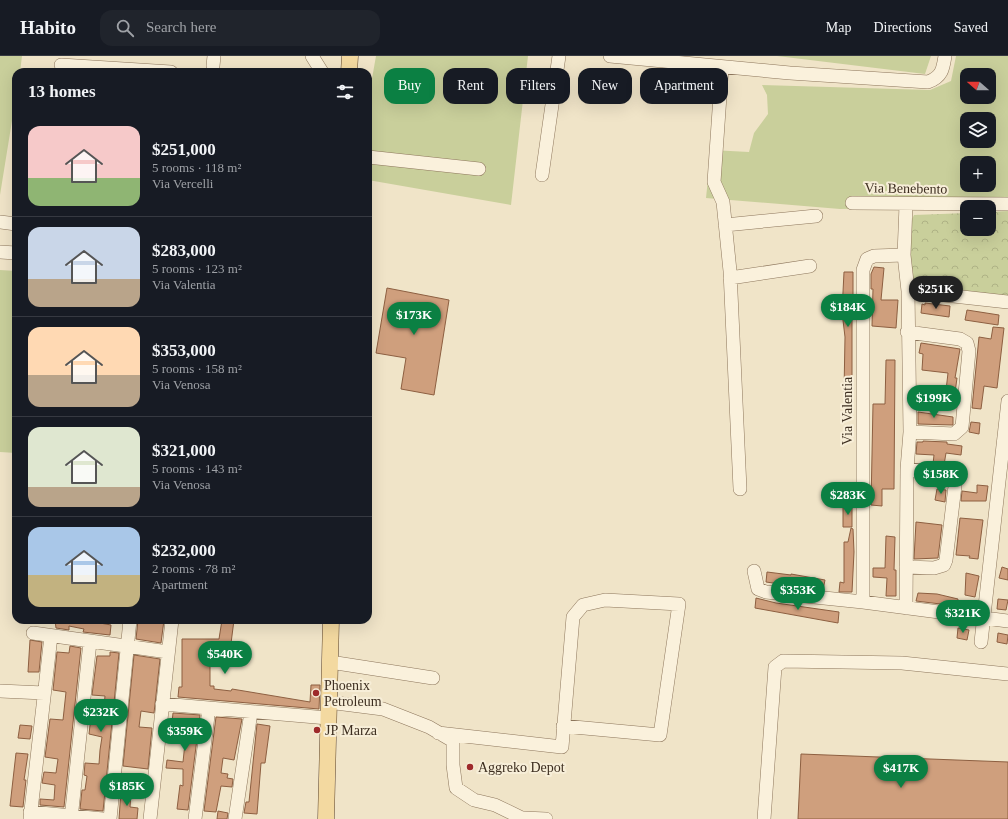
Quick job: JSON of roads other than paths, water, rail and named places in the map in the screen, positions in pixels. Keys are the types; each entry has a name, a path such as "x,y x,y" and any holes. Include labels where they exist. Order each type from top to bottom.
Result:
{"main road":[{"path":"349,68 350,56"},
{"path":"326,819 331,624"}],"street":[{"path":"312,56 320,68"},
{"path":"542,176 559,56"},
{"path":"610,56 722,67 928,82 939,77 942,72 945,56"},
{"path":"61,64 116,68"},
{"path":"722,67 714,182 723,202 730,278 740,489"},
{"path":"372,157 479,169"},
{"name":"Via Benebento","path":"852,203 906,205 1008,204"},
{"path":"906,205 904,255 908,291 907,332 910,432 907,469 906,608"},
{"path":"725,225 816,216"},
{"path":"0,222 12,224"},
{"path":"0,252 12,253"},
{"name":"Via Valentia","path":"863,602 863,270 867,259 874,256 904,255"},
{"path":"730,278 810,266"},
{"path":"908,291 1008,302"},
{"path":"907,332 960,339 967,342 969,351 962,427 954,434 910,432"},
{"path":"981,642 1008,401"},
{"path":"906,567 934,568 944,565 946,560 955,486 949,474 907,469"},
{"path":"754,570 758,589 766,592 863,602 1008,621"},
{"path":"438,733 562,747 573,617 583,606 605,600 679,604 660,735 564,726"},
{"path":"110,819 129,624"},
{"path":"150,819 172,624"},
{"path":"33,633 168,652"},
{"path":"51,636 30,815 103,819"},
{"path":"71,817 90,642"},
{"path":"764,819 775,667 783,661 902,662 1008,674"},
{"path":"330,662 433,678"},
{"path":"0,691 44,693"},
{"path":"328,702 383,709 429,727 453,741 453,765 456,788 474,800 495,805 524,818 546,819"},
{"path":"162,704 328,718"},
{"path":"195,819 209,708"},
{"path":"235,819 251,712"}],"place":[{"name":"Phoenix Petroleum","path":"316,693"},
{"name":"JP Marza","path":"317,730"},
{"name":"Aggreko Depot","path":"470,767"}]}
